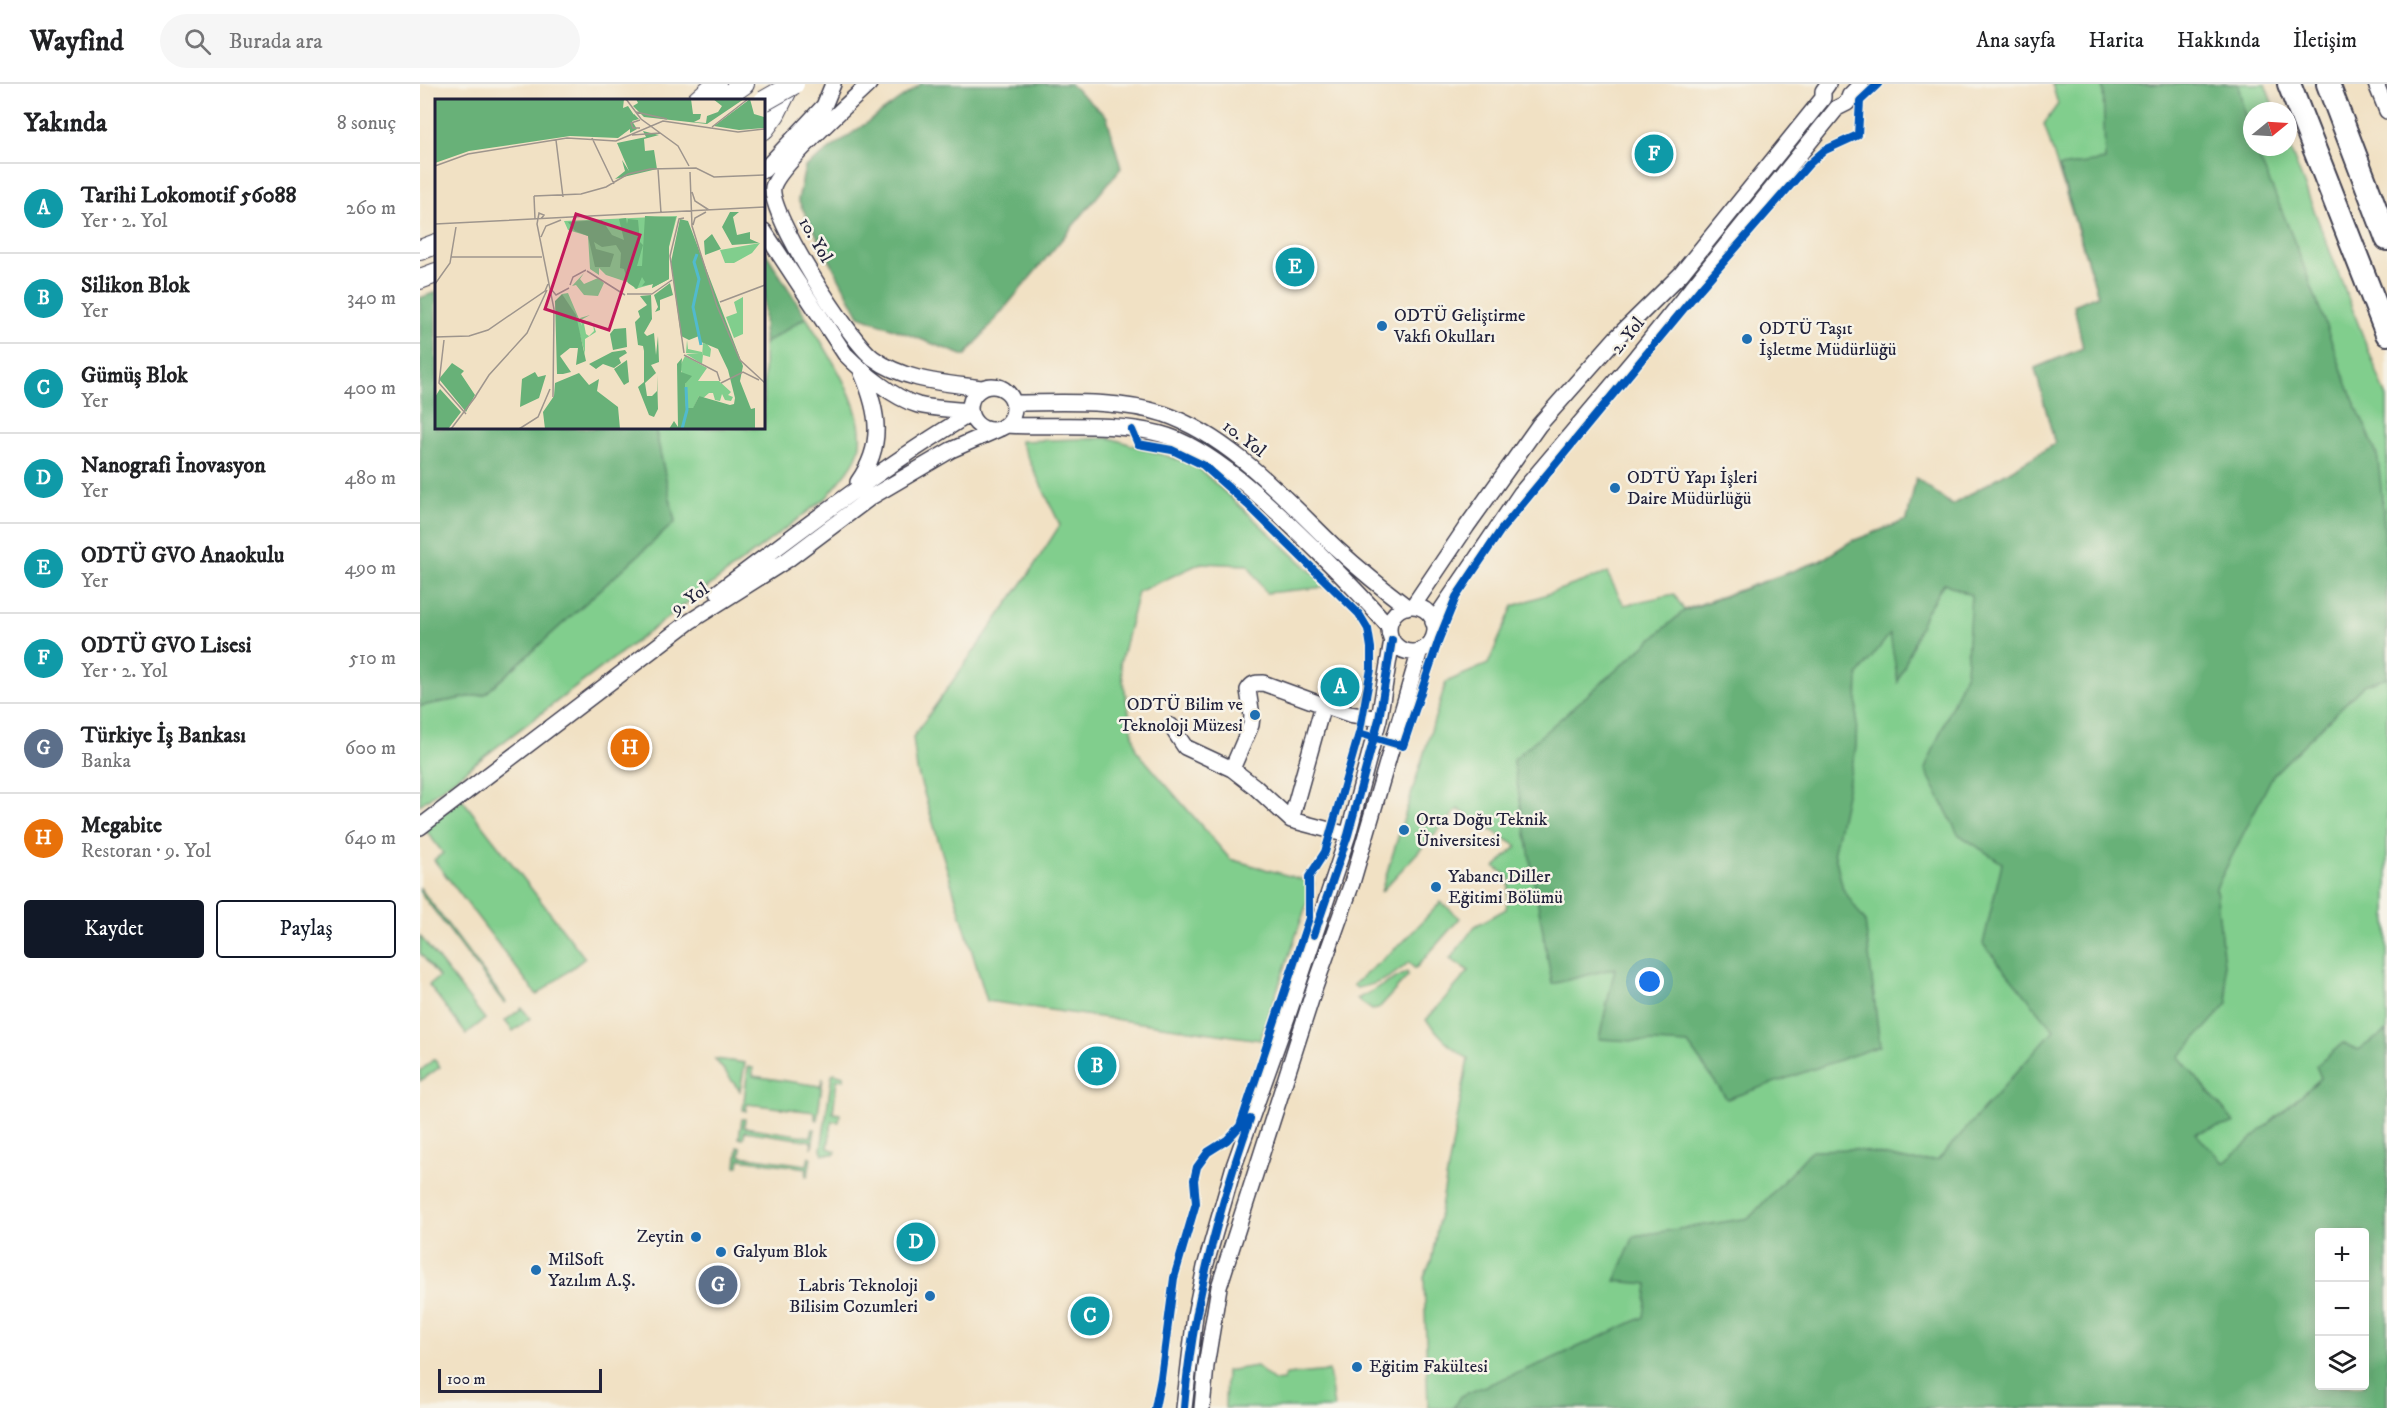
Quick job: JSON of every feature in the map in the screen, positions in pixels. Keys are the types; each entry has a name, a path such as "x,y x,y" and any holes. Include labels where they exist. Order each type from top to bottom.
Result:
{"highway":[{"path":"2289,84 2387,334"},
{"path":"2328,84 2387,239"}],"main road":[{"path":"699,99 716,84"},
{"path":"722,99 744,84"},
{"path":"765,100 792,84"},
{"path":"765,128 792,84"},
{"path":"420,250 435,244"},
{"path":"420,260 435,255"},
{"path":"420,279 435,273"},
{"path":"420,286 435,281"}],"street":[{"path":"765,169 824,106 833,84"},
{"name":"10. Yol","path":"869,84 817,134 778,176 773,187 780,218 802,258 858,344 874,359 915,378 982,388 1000,387 1010,395 1013,403 1088,403 1126,407 1162,414 1185,423 1208,436 1251,468 1375,584 1410,606"},
{"path":"2376,84 2387,111"},
{"name":"2. Yol","path":"1202,1408 1210,1333 1219,1287 1255,1168 1347,898 1420,650 1431,642 1433,622 1521,494 1636,357 1837,108 1847,103 1852,88"},
{"path":"1826,91 1828,105 1837,108"},
{"name":"2. Yol","path":"1390,633 1394,614 1410,606 1539,425 1616,338 1681,274 1826,91"},
{"path":"765,230 780,218"},
{"name":"10. Yol","path":"765,233 845,354 861,370 883,386 917,405 970,412 978,425 984,429 1100,425 1161,434 1200,451 1276,511 1367,601 1390,633"},
{"path":"789,269 802,258"},
{"path":"1634,321 1651,338"},
{"path":"1616,338 1636,357"},
{"name":"9. Yol","path":"850,493 870,465 875,441 877,418 873,397 861,370"},
{"path":"970,412 972,398 982,388"},
{"path":"1002,427 1013,415 1013,403"},
{"name":"9. Yol","path":"420,819 850,493 970,412"},
{"name":"9. Yol","path":"420,827 689,622 787,560 871,496 951,450 1002,427"},
{"path":"1410,606 1426,611 1433,622"},
{"path":"1390,633 1401,649 1420,650"},
{"path":"1185,1408 1193,1326 1203,1276 1234,1166 1348,836 1379,720 1390,633"},
{"path":"1232,769 1251,725 1248,690 1256,683 1263,683 1349,714 1379,720"},
{"path":"1291,820 1323,705"},
{"path":"1171,726 1185,747 1232,769 1291,820 1348,836"},
{"path":"1234,1166 1255,1168"}],"green space":[{"path":"921,84 1070,84 1107,117 1121,168 965,356 859,316 798,200 805,167"},
{"path":"2052,84 2265,84 2272,102 2243,102 2243,156 2293,156 2387,398 2387,1408 1428,1408 1424,1277 1431,1262 1468,1059 1449,1045 1426,1020 1469,971 1450,959 1475,926 1506,909 1510,878 1495,867 1517,846 1458,809 1381,892 1446,682 1488,664 1513,606 1607,573 1624,605 1674,594 1684,610 1820,561 1850,542 1907,520 1916,478 1952,505 2055,444 2035,368 2083,348 2074,305 2098,295 2044,124 2058,104"},
{"path":"2103,84 2238,84 2243,106 2243,156 2258,156 2267,176 2292,235 2350,393 2378,460 2385,541 2387,677 2364,685 2273,775 2216,888 2228,1003 2179,1057 2235,1123 2195,1133 2224,1163 2321,1078 2316,1066 2343,1043 2358,1050 2387,1031 2387,1408 1453,1408 1460,1396 1547,1361 1644,1317 1648,1284 1615,1281 1634,1236 1749,1218 1812,1150 1854,1149 1911,1161 1938,1160 2054,1030 1983,944 2002,863 1958,834 1925,769 1966,672 1971,595 1944,583 1925,614 1898,682 1890,634 1858,675 1856,747 1834,851 1843,889 1865,921 1880,1046 1727,1099 1688,1044 1599,1039 1615,968 1552,984 1513,760 1684,611 1820,561 1850,542 1907,520 1916,478 1952,505 2055,444 2035,368 2083,348 2074,305 2098,295 2059,167 2105,160"},
{"path":"765,252 806,317 765,343"},
{"path":"435,292 435,429 655,429 675,522 485,694 420,706 420,298"},
{"path":"806,317 846,386 859,426 860,444 855,460 845,474 827,497 420,805 420,706 485,694 675,522 655,429 765,429 765,343"},
{"path":"1110,438 1195,465 1328,587 1266,593 1248,565 1201,563 1138,592 1120,664 1136,750 1230,859 1314,883 1260,1040 987,1001 917,770 913,737 1028,575 1060,525 1020,441"},
{"path":"462,799 585,958 537,995 434,860 443,853 424,828"},
{"path":"420,888 506,1002 504,1003 420,892"},
{"path":"1441,902 1460,918 1415,969 1409,962 1379,982 1357,988 1353,985 1404,941"},
{"path":"420,936 485,1019 466,1034 429,985 439,977 420,953"},
{"path":"1407,972 1408,976 1378,1009 1372,1010 1357,999"},
{"path":"522,1008 530,1018 513,1031 505,1021"},
{"path":"434,1059 440,1067 420,1081 420,1071"},
{"path":"715,1059 745,1063 740,1091"},
{"path":"748,1067 753,1068 753,1076 820,1086 823,1078 817,1120 815,1112 747,1104 746,1111 743,1110"},
{"path":"834,1073 844,1076 844,1079 837,1080 833,1113 840,1114 839,1122 832,1121 828,1148 836,1151 835,1154 823,1154 821,1150"},
{"path":"742,1119 745,1119 744,1127 811,1137 815,1129 812,1148 811,1141 745,1131 743,1139 739,1138"},
{"path":"738,1147 741,1148 740,1156 807,1165 811,1157 808,1176 806,1176 807,1168 740,1159 739,1166 736,1166"},
{"path":"1256,1366 1274,1381 1283,1380 1286,1375 1329,1371 1334,1408 1225,1408 1226,1371"}],"cycle path":[{"path":"1359,733 1403,746 1439,639 1456,597 1501,530 1700,289 1809,164 1825,150 1858,135 1860,101 1878,84"},
{"path":"1132,430 1138,444 1172,450 1203,465 1248,505 1359,614 1368,629 1371,648 1371,669 1360,730 1325,852 1309,877 1309,918 1240,1126 1227,1140 1208,1152 1197,1167 1194,1180 1196,1203 1174,1278 1155,1408"},
{"path":"1314,935 1348,835 1379,719 1392,640"},
{"path":"1184,1408 1193,1334 1208,1261 1227,1190 1250,1119"}],"place":[{"name":"ODTÜ GVO Lisesi","path":"1654,154"},
{"name":"ODTÜ GVO Anaokulu","path":"1295,267"},
{"name":"ODTÜ Geliştirme Vakfı Okulları","path":"1382,326"},
{"name":"ODTÜ Taşıt İşletme Müdürlüğü","path":"1747,339"},
{"name":"ODTÜ Yapı İşleri Daire Müdürlüğü","path":"1615,488"},
{"name":"Tarihi Lokomotif 56088","path":"1340,687"},
{"name":"ODTÜ Bilim ve Teknoloji Müzesi","path":"1255,715"},
{"name":"Megabite","path":"630,748"},
{"name":"Orta Doğu Teknik Üniversitesi","path":"1404,830"},
{"name":"Yabancı Diller Eğitimi Bölümü","path":"1436,887"},
{"name":"Silikon Blok","path":"1097,1066"},
{"name":"Zeytin","path":"696,1237"},
{"name":"Nanografi İnovasyon","path":"916,1242"},
{"name":"Galyum Blok","path":"721,1252"},
{"name":"MilSoft Yazılım A.Ş.","path":"536,1270"},
{"name":"Türkiye İş Bankası","path":"718,1285"},
{"name":"Labris Teknoloji Bilisim Cozumleri","path":"930,1296"},
{"name":"Gümüş Blok","path":"1090,1316"},
{"name":"Eğitim Fakültesi","path":"1357,1367"}]}
